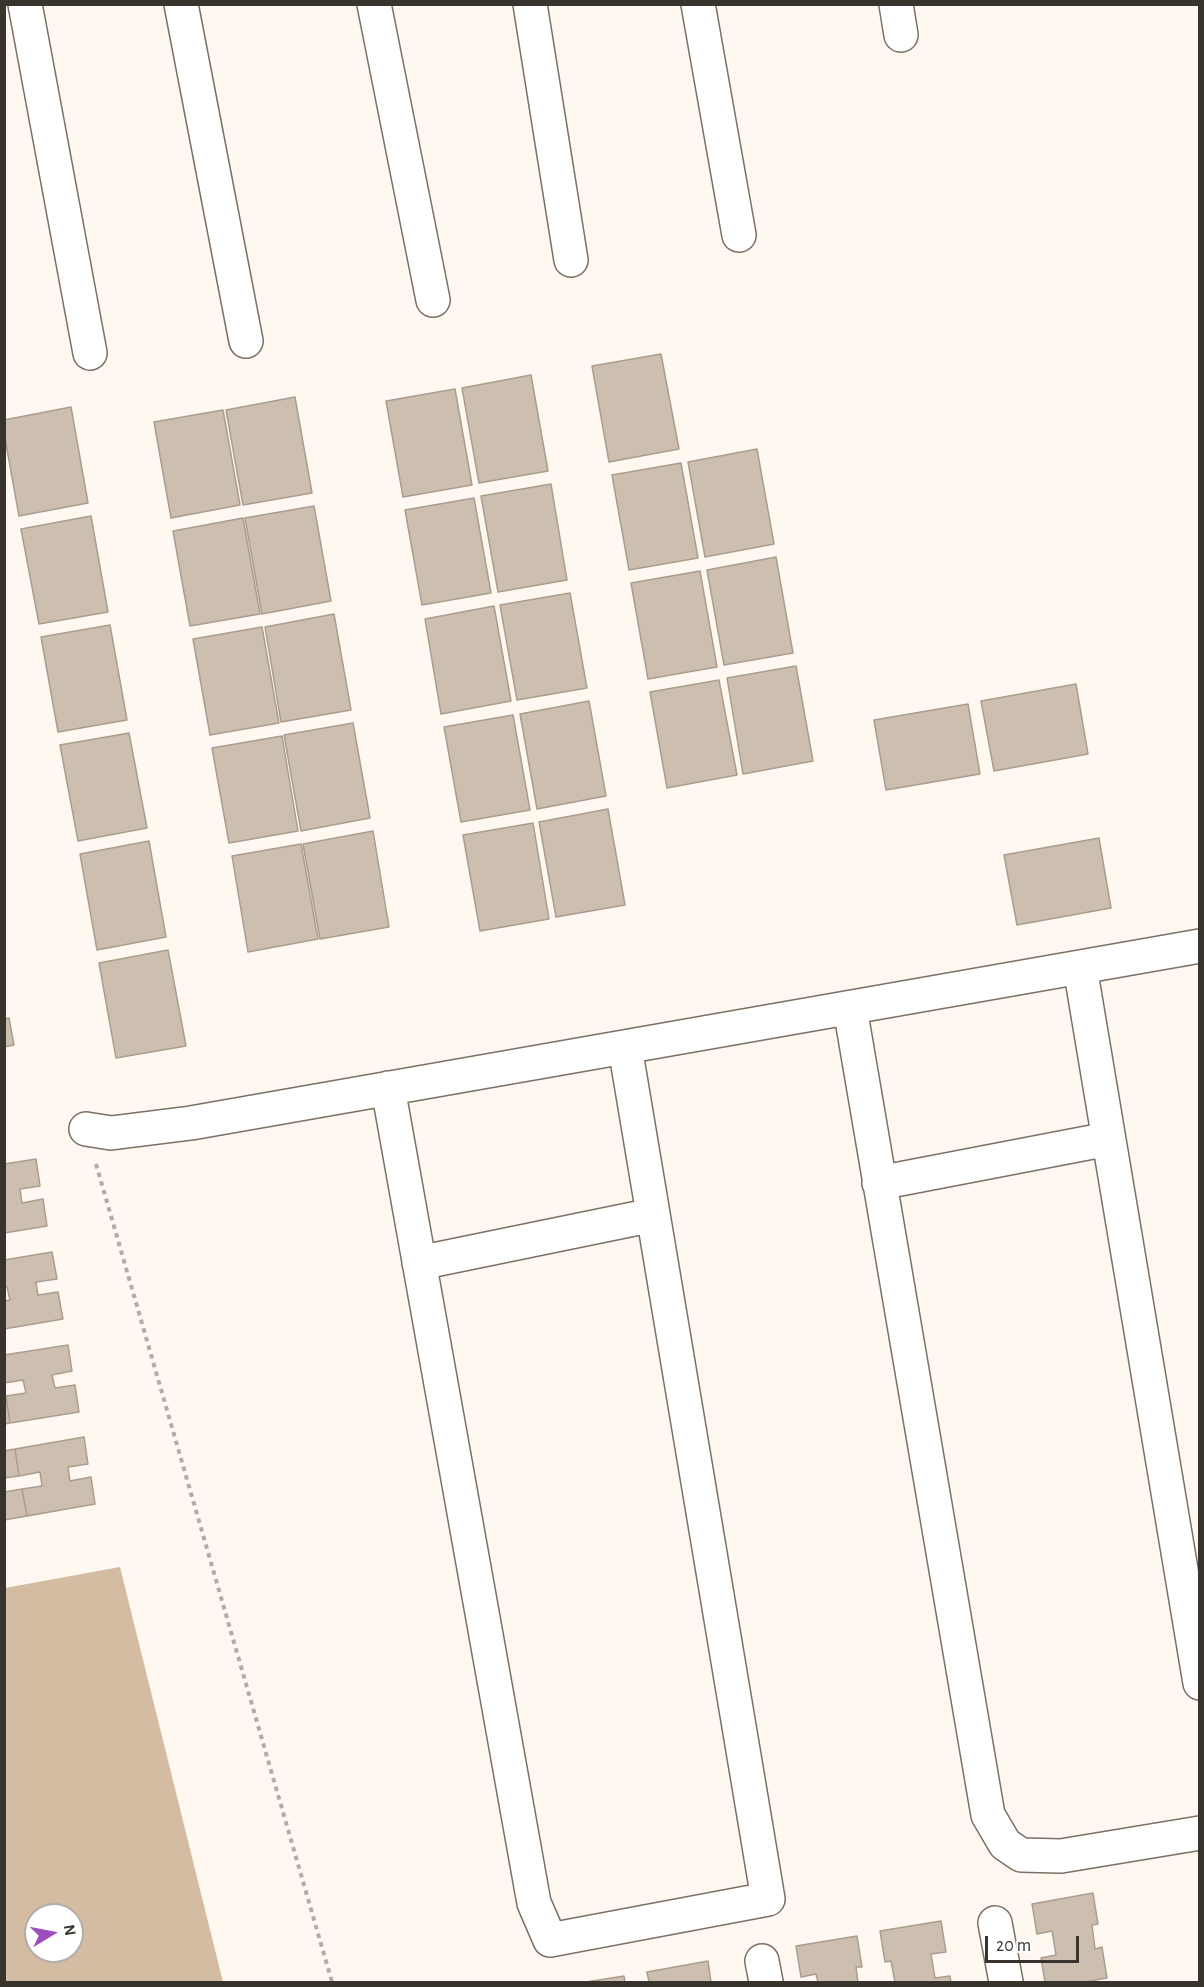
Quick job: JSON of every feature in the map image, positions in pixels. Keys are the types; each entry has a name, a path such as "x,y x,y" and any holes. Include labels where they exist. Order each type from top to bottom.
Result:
{"street":[{"path":"25,4 90,352"},
{"path":"181,4 246,341"},
{"path":"374,4 433,300"},
{"path":"530,4 571,260"},
{"path":"698,4 739,235"},
{"path":"86,1129 111,1132 180,1125 1200,946"},
{"path":"1080,967 1200,1683"},
{"path":"850,1008 988,1815 1005,1844 1021,1855 1061,1856 1200,1833"},
{"path":"387,1088 534,1903 550,1940 768,1899 625,1047"},
{"path":"879,1183 1108,1138"},
{"path":"419,1263 653,1215"},
{"path":"995,1923 1006,1983"}],"path":[{"path":"86,1129 332,1983"}],"shaded area":[{"path":"120,1567 223,1982 5,1982 5,1588"}],"building":[{"path":"661,354 679,449 609,462 592,366"},
{"path":"531,375 548,471 479,483 462,388"},
{"path":"455,389 472,485 403,497 386,401"},
{"path":"295,397 312,493 243,505 226,410"},
{"path":"71,407 88,503 19,516 4,433 4,420"},
{"path":"223,410 240,505 171,518 154,422"},
{"path":"757,449 774,544 705,557 688,462"},
{"path":"681,463 698,558 629,570 612,475"},
{"path":"551,484 567,580 498,592 481,496"},
{"path":"474,498 491,593 422,605 405,510"},
{"path":"314,506 331,601 262,614 245,518"},
{"path":"91,516 108,612 39,624 21,529"},
{"path":"243,518 260,614 190,626 173,531"},
{"path":"776,557 793,653 724,665 707,570"},
{"path":"700,571 717,667 648,679 631,583"},
{"path":"570,593 587,688 517,700 500,605"},
{"path":"494,606 511,701 441,714 425,619"},
{"path":"334,614 351,710 281,722 265,627"},
{"path":"110,625 127,720 58,732 41,637"},
{"path":"262,627 279,723 210,735 193,639"},
{"path":"796,666 813,761 743,774 727,678"},
{"path":"719,680 737,775 667,788 650,692"},
{"path":"1076,684 1088,754 994,771 981,701"},
{"path":"589,701 606,796 537,809 520,714"},
{"path":"968,704 980,774 886,790 874,720"},
{"path":"513,715 530,810 461,822 444,727"},
{"path":"353,723 370,818 301,831 284,735"},
{"path":"129,733 147,828 78,841 60,745"},
{"path":"282,736 298,831 229,843 212,748"},
{"path":"608,809 625,905 556,917 539,822"},
{"path":"533,823 549,919 480,931 463,835"},
{"path":"373,831 389,927 320,939 303,844"},
{"path":"1099,838 1111,908 1017,925 1004,855"},
{"path":"149,841 166,937 97,950 80,854"},
{"path":"301,844 318,939 248,952 232,856"},
{"path":"168,950 186,1046 116,1058 99,963"},
{"path":"9,1018 14,1045 4,1047 4,1019"},
{"path":"36,1159 40,1186 20,1189 22,1203 43,1199 47,1226 4,1233 4,1164"},
{"path":"52,1252 57,1279 36,1282 38,1295 58,1292 63,1319 4,1329 4,1301 10,1300 7,1287 4,1287 4,1260"},
{"path":"68,1345 72,1371 52,1375 55,1388 75,1385 79,1412 10,1423 6,1396 26,1393 23,1380 4,1383 4,1355"},
{"path":"4,1396 6,1396 10,1423 4,1424"},
{"path":"84,1437 88,1464 68,1467 70,1481 91,1477 95,1504 27,1516 22,1489 42,1486 40,1472 19,1476 15,1449"},
{"path":"15,1449 19,1476 4,1478 4,1451"},
{"path":"22,1489 27,1516 4,1520 4,1492"},
{"path":"1093,1893 1098,1924 1092,1925 1095,1949 1102,1947 1107,1978 1084,1982 1045,1982 1041,1958 1056,1955 1052,1931 1037,1934 1032,1904"},
{"path":"941,1921 946,1952 931,1954 935,1978 950,1976 951,1982 895,1982 891,1961 885,1962 880,1931"},
{"path":"857,1936 862,1967 856,1967 858,1982 818,1982 816,1974 801,1977 796,1946"},
{"path":"708,1961 711,1982 649,1982 647,1972"},
{"path":"624,1976 625,1982 586,1982"}]}
